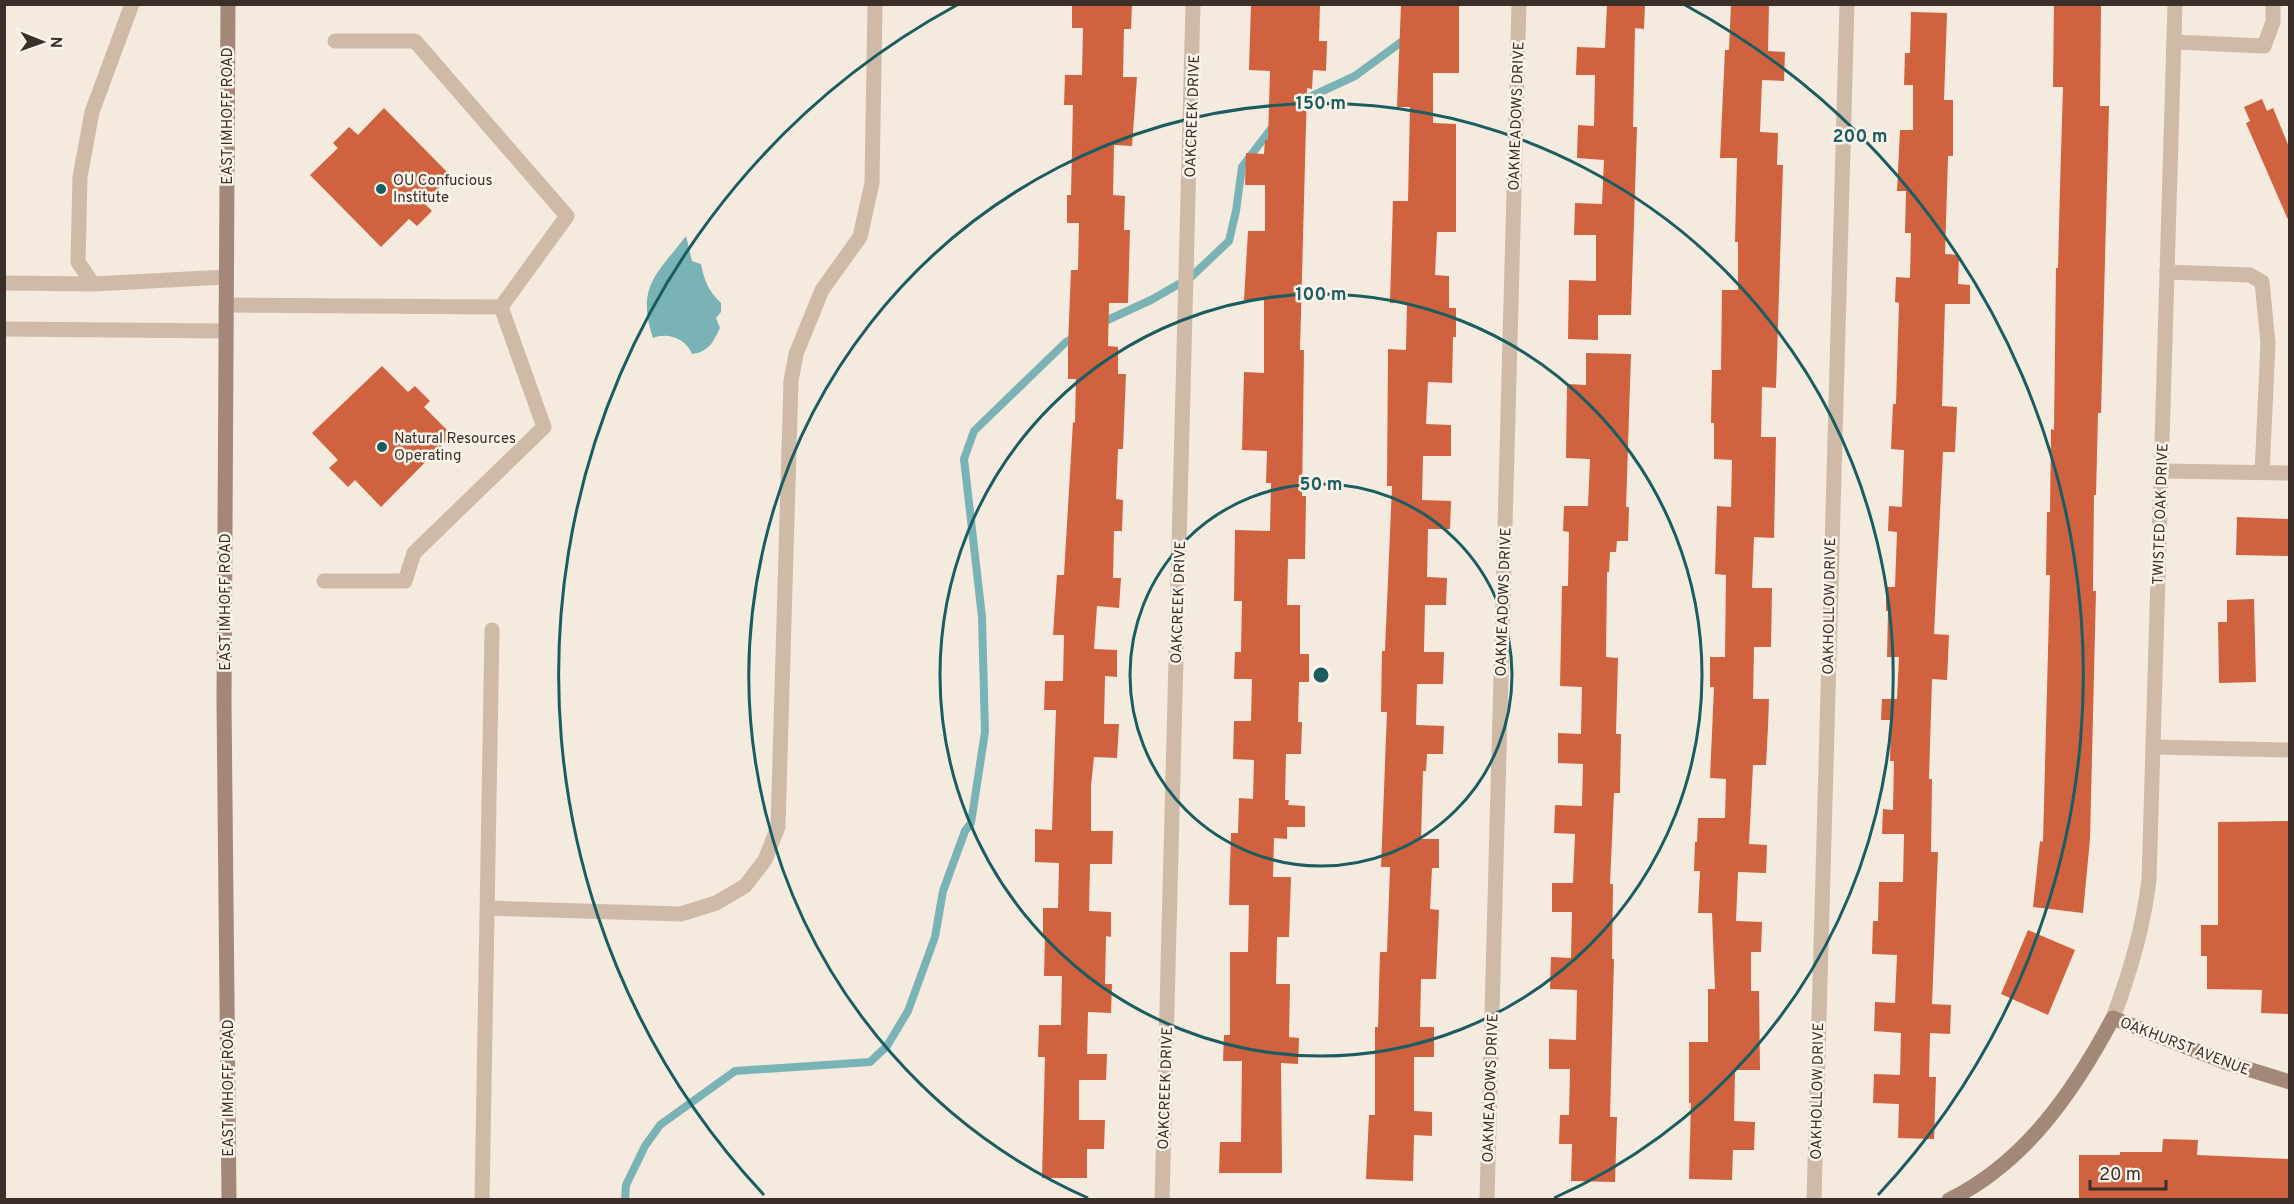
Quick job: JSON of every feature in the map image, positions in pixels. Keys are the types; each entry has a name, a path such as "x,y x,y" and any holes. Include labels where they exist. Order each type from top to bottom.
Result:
{"main road":[{"name":"EAST IMHOFF ROAD","path":"228,4 224,701 229,1200"},
{"name":"OAKHURST AVENUE","path":"1949,1200 1996,1170 2042,1127 2073,1088 2113,1018 2225,1062 2289,1082"}],"street":[{"path":"93,284 78,262 80,177 92,112 132,4"},
{"path":"488,908 681,914 716,903 745,886 765,860 778,827 791,381 796,354 822,290 860,237 872,183 876,4"},
{"name":"OAKCREEK DRIVE","path":"1162,1200 1193,4"},
{"name":"OAKMEADOWS DRIVE","path":"1487,1200 1519,4"},
{"name":"TWISTED OAK DRIVE","path":"2113,1018 2132,968 2145,913 2149,880 2175,4"},
{"path":"2174,42 2264,46 2272,22 2273,4"},
{"name":"OAKHOLLOW DRIVE","path":"1814,1200 1847,8"},
{"path":"335,41 415,41 567,216 501,307"},
{"path":"2167,272 2250,275 2262,282 2268,343 2262,473"},
{"path":"4,283 93,284 226,278"},
{"path":"226,305 501,307"},
{"path":"324,581 405,580 414,553 544,428 501,307"},
{"path":"4,329 226,331"},
{"path":"2162,471 2289,473"},
{"path":"482,1200 492,630"},
{"path":"2153,747 2289,750"}],"water":[{"path":"686,236 692,261 701,264 713,295 721,303 721,312 716,318 720,328 715,338 706,349 692,354 681,340 670,336 653,338 647,305 648,293 658,271"}],"building":[{"path":"1072,4 1132,4 1131,29 1124,29 1123,77 1137,77 1132,146 1114,145 1113,195 1125,196 1124,230 1130,230 1128,303 1109,303 1108,346 1118,347 1118,374 1126,374 1123,449 1118,449 1116,499 1123,500 1122,531 1114,531 1113,578 1121,578 1119,608 1097,606 1094,649 1117,650 1117,677 1105,676 1104,724 1119,724 1117,758 1094,757 1091,786 1091,831 1113,831 1112,864 1090,864 1089,911 1111,912 1111,937 1106,936 1105,984 1112,984 1111,1013 1088,1012 1087,1054 1107,1054 1106,1080 1079,1080 1079,1120 1105,1120 1104,1149 1087,1149 1087,1178 1042,1178 1045,1057 1038,1057 1039,1025 1061,1025 1062,976 1044,976 1043,908 1058,908 1059,863 1035,862 1035,829 1052,830 1056,710 1044,710 1045,681 1063,681 1064,635 1053,635 1057,575 1064,575 1073,422 1075,423 1076,379 1068,379 1068,345 1071,270 1078,270 1079,223 1067,223 1067,195 1071,195 1073,105 1064,105 1065,75 1082,75 1083,28 1072,28"},
{"path":"1251,4 1320,4 1319,41 1327,41 1326,71 1313,70 1312,89 1307,88 1300,350 1304,350 1302,496 1306,496 1305,559 1288,559 1287,605 1300,605 1300,654 1309,654 1309,682 1299,682 1298,722 1302,722 1301,754 1286,754 1285,800 1289,800 1288,805 1305,806 1305,827 1287,827 1287,839 1274,838 1273,877 1291,877 1289,937 1277,937 1276,984 1290,984 1289,1037 1299,1038 1298,1064 1281,1063 1282,1173 1219,1173 1220,1142 1241,1142 1242,1061 1223,1061 1224,1035 1230,1035 1230,952 1248,952 1249,905 1229,905 1231,833 1238,833 1239,798 1253,799 1254,760 1233,759 1234,721 1251,721 1252,679 1234,679 1235,652 1241,652 1242,601 1234,601 1235,530 1270,531 1271,483 1266,483 1267,451 1242,450 1244,372 1264,373 1264,300 1244,300 1248,231 1265,231 1265,185 1245,185 1246,153 1264,154 1265,140 1268,140 1270,71 1249,70"},
{"path":"1401,4 1459,4 1459,73 1433,73 1433,123 1456,124 1456,232 1437,232 1435,275 1449,276 1449,308 1456,308 1456,337 1453,337 1452,383 1428,382 1426,424 1451,425 1451,456 1423,456 1422,500 1451,501 1450,529 1428,529 1427,577 1447,578 1446,605 1425,605 1424,652 1444,652 1443,684 1417,684 1416,725 1444,726 1443,754 1427,754 1426,771 1423,771 1421,839 1439,839 1439,868 1432,868 1430,909 1439,910 1436,979 1421,979 1420,1027 1434,1027 1434,1057 1414,1057 1414,1111 1432,1112 1432,1136 1414,1135 1413,1181 1366,1179 1369,1115 1375,1115 1375,1027 1378,1027 1380,952 1387,952 1390,867 1381,867 1387,712 1381,712 1382,651 1385,651 1392,486 1387,486 1388,349 1406,350 1407,303 1390,303 1393,201 1408,201 1410,107 1397,107"},
{"path":"1607,4 1645,4 1644,29 1635,28 1633,127 1637,127 1631,315 1598,315 1598,340 1568,339 1569,280 1596,281 1596,235 1574,235 1575,203 1602,204 1604,160 1577,158 1578,125 1594,126 1595,75 1576,75 1577,47 1605,48"},
{"path":"1731,4 1769,4 1768,51 1785,52 1784,81 1762,80 1760,132 1778,133 1777,165 1783,165 1776,388 1762,387 1761,437 1776,437 1774,538 1754,537 1752,588 1772,588 1771,647 1754,647 1753,699 1769,699 1766,765 1753,765 1749,844 1767,845 1766,873 1738,872 1736,921 1762,922 1761,952 1751,952 1751,991 1759,991 1760,1070 1735,1070 1734,1121 1755,1122 1754,1150 1733,1150 1732,1180 1689,1179 1691,1103 1689,1103 1689,1042 1708,1042 1708,989 1715,989 1712,913 1698,913 1700,871 1694,871 1695,842 1697,842 1698,818 1725,818 1726,779 1710,778 1714,687 1710,687 1710,657 1725,657 1726,575 1715,574 1717,506 1731,507 1732,460 1714,459 1714,423 1711,423 1712,370 1721,370 1722,290 1738,290 1738,242 1735,242 1737,158 1720,158 1725,50 1729,50"},
{"path":"2054,4 2101,4 2100,106 2109,106 2101,413 2098,413 2096,495 2094,495 2093,591 2096,591 2090,839 2083,913 2033,907 2040,841 2043,842 2050,575 2046,575 2047,512 2050,512 2051,429 2054,430 2056,268 2058,268 2063,87 2053,87"},
{"path":"1911,12 1947,13 1944,100 1953,100 1953,156 1948,156 1945,254 1959,255 1958,284 1970,285 1970,304 1945,304 1942,406 1957,407 1955,452 1943,452 1934,634 1949,635 1947,680 1932,679 1929,779 1932,779 1931,852 1938,852 1932,1004 1951,1005 1950,1034 1930,1033 1929,1077 1936,1077 1934,1139 1898,1138 1899,1104 1873,1103 1874,1074 1900,1075 1901,1033 1874,1031 1875,1002 1895,1003 1897,955 1872,954 1873,921 1878,921 1879,882 1903,882 1904,834 1882,834 1883,809 1893,810 1894,761 1890,761 1891,720 1881,720 1882,699 1897,699 1899,657 1887,657 1886,587 1895,587 1897,532 1888,531 1889,506 1902,507 1904,450 1891,449 1893,404 1896,404 1899,303 1895,302 1896,277 1910,278 1911,233 1905,233 1906,191 1897,191 1900,130 1913,130 1913,85 1904,85 1905,53 1910,53"},
{"path":"2262,99 2267,111 2273,108 2289,147 2289,222 2246,123 2250,121 2244,107"},
{"name":"OU Confucious Institute","path":"384,108 451,176 424,203 432,211 417,226 409,219 381,247 310,175 338,148 333,143 349,127 358,135"},
{"path":"1586,353 1631,354 1626,507 1629,507 1628,541 1617,541 1616,552 1610,552 1609,572 1607,572 1606,657 1618,658 1616,734 1621,734 1620,793 1614,793 1610,884 1613,884 1612,959 1614,959 1610,1117 1617,1117 1615,1182 1571,1181 1572,1144 1559,1144 1560,1115 1569,1115 1570,1069 1549,1069 1549,1039 1576,1040 1577,990 1550,989 1551,957 1571,958 1572,912 1552,912 1552,883 1573,883 1575,834 1554,833 1555,805 1582,806 1583,764 1558,763 1558,733 1581,734 1582,687 1560,686 1562,586 1568,586 1569,532 1563,531 1564,506 1588,506 1590,459 1566,458 1567,384 1586,385"},
{"name":"Natural Resources Operating","path":"382,366 408,392 415,386 430,401 424,407 452,435 381,507 355,480 348,487 329,468 338,460 312,433"},
{"path":"2237,517 2289,519 2289,556 2236,555"},
{"path":"2254,599 2256,682 2219,683 2218,622 2227,622 2227,600"},
{"path":"2289,821 2289,1014 2261,1013 2262,990 2207,989 2207,956 2201,956 2201,925 2218,925 2218,822"},
{"path":"2028,930 2075,950 2048,1015 2001,994"},
{"path":"2163,1139 2198,1140 2197,1155 2289,1159 2289,1200 2079,1200 2079,1155 2162,1152"}],"waterway":[{"path":"1301,101 1355,76 1408,37"},
{"path":"1101,323 1151,300 1191,277 1229,241 1242,167 1274,125"},
{"path":"625,1200 626,1185 645,1146 660,1125 735,1071 870,1062 887,1046 908,1011 935,937 943,891 965,831 971,823 985,732 982,617 964,459 974,431 1066,342 1077,336"}],"place":[{"name":"OU Confucious Institute","path":"381,189"},
{"name":"Natural Resources Operating","path":"382,447"}]}
